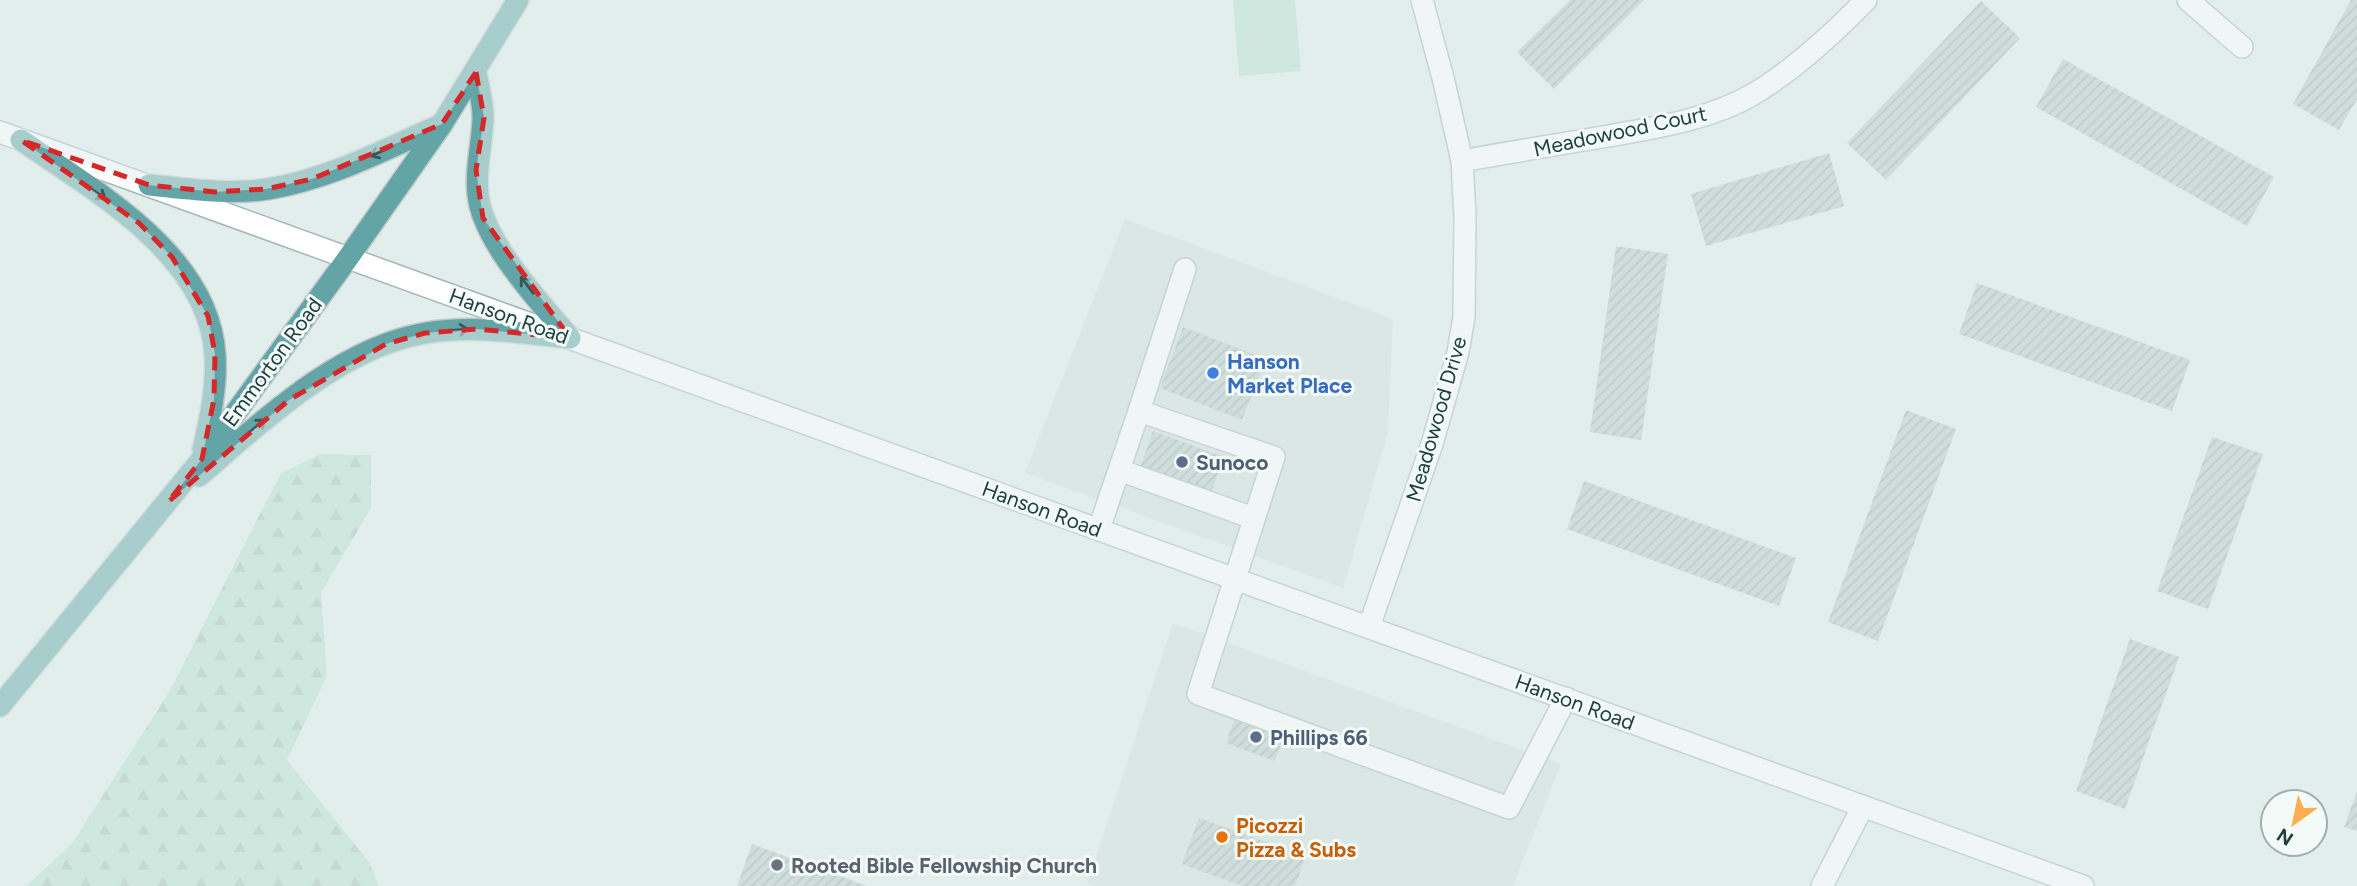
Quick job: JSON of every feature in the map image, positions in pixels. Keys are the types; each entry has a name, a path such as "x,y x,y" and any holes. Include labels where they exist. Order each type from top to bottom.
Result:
{"main road":[{"name":"Emmorton Road","path":"0,706 202,458 442,124 518,0"},
{"path":"476,72 484,118 476,170 483,218 510,262 570,338"},
{"path":"149,186 215,192 266,189 312,179 360,161 442,124"},
{"path":"21,140 139,223 172,257 208,316 215,354 214,399 202,458"},
{"path":"168,502 289,400 336,368 386,344 425,333 477,328 570,338"}],"street":[{"name":"Meadowood Drive","path":"1369,627 1433,441 1458,352 1464,317 1465,216 1462,161 1422,0"},
{"name":"Meadowood Court","path":"1462,161 1670,125 1713,113 1750,96 1783,75 1866,0"},
{"path":"2188,0 2242,47"},
{"name":"Hanson Road","path":"0,132 2083,886"},
{"path":"1098,530 1185,269"},
{"path":"1139,411 1274,457 1198,694 1509,808 1566,698"},
{"path":"1119,470 1253,517"},
{"path":"1822,886 1863,806"}],"highlighted area":[{"path":"476,72 484,118 476,170 483,218 570,338 477,329 425,333 386,344 289,400 168,502 202,459 214,399 215,354 208,316 172,257 139,223 21,140 149,185 215,192 266,189 312,179 442,124"}],"shaded area":[{"path":"1125,219 1393,319 1388,432 1343,588 1025,473"},
{"path":"1173,623 1561,764 1513,886 1087,884"}],"green space":[{"path":"1233,0 1295,0 1301,71 1239,76"},
{"path":"321,454 371,455 371,508 321,593 327,676 287,760 369,862 379,886 26,886 71,845 168,694 281,473"}],"building":[{"path":"1570,0 1644,0 1554,89 1517,52"},
{"path":"2351,0 2357,0 2357,99 2339,130 2293,104"},
{"path":"1981,1 2020,38 1886,180 1847,143"},
{"path":"2063,59 2274,177 2247,226 2036,107"},
{"path":"1829,153 1844,206 1706,246 1691,194"},
{"path":"1616,246 1668,254 1641,440 1590,432"},
{"path":"1977,283 2190,360 2172,411 1959,334"},
{"name":"Hanson Market Place","path":"1183,327 1266,359 1242,420 1160,388"},
{"path":"1906,410 1956,429 1878,641 1828,622"},
{"name":"Sunoco","path":"1153,431 1224,457 1211,493 1140,467"},
{"path":"2212,437 2263,454 2208,609 2157,591"},
{"path":"1584,481 1796,558 1779,606 1567,529"},
{"path":"2130,639 2179,657 2125,809 2076,791"},
{"name":"Phillips 66","path":"1236,714 1286,731 1275,761 1226,743"},
{"path":"2357,791 2357,831 2344,827"},
{"name":"Picozzi Pizza & Subs","path":"1199,818 1306,856 1295,886 1242,886 1182,864"},
{"name":"Rooted Bible Fellowship Church","path":"752,844 867,886 737,886"}],"place":[{"name":"Hanson Market Place","path":"1213,373"},
{"name":"Sunoco","path":"1182,462"},
{"name":"Phillips 66","path":"1256,737"},
{"name":"Picozzi Pizza & Subs","path":"1222,837"},
{"name":"Rooted Bible Fellowship Church","path":"777,865"}]}
